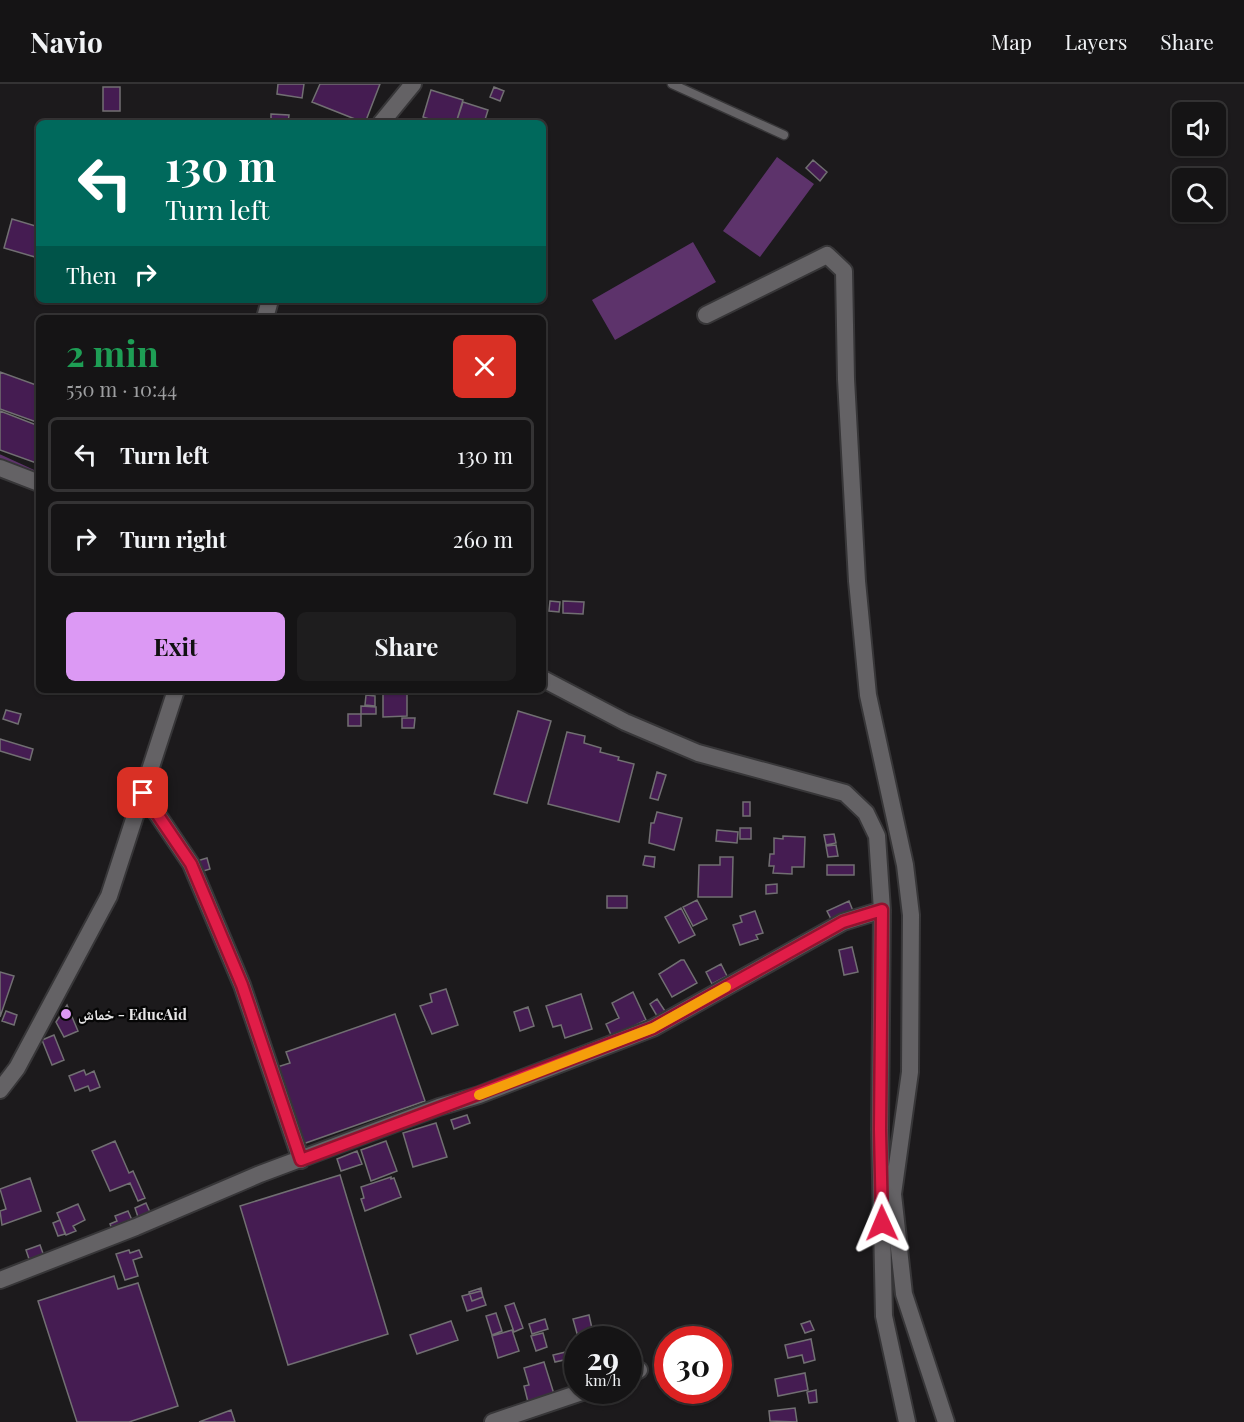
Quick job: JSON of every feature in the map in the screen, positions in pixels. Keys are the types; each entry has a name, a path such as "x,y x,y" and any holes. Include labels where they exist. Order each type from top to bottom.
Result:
{"street":[{"path":"383,120 413,84"},
{"path":"706,315 827,255 844,271 846,391 857,581 867,683 905,865 911,915 910,1072 893,1194 904,1294 946,1422"},
{"path":"0,468 36,482"},
{"path":"546,681 625,722 698,753 845,793 866,813 877,836 882,910 880,1130 884,1316 907,1422"},
{"path":"0,1090 16,1068 109,896 175,693"},
{"path":"143,793 191,864 242,985 301,1160"},
{"path":"0,1280 136,1227 260,1174 653,1028 843,922 882,910"},
{"path":"494,1422 564,1398"}],"lane":[{"path":"672,84 784,135"}],"shaded area":[{"path":"777,157 814,184 760,257 723,231"},
{"path":"693,242 716,282 615,340 592,300"}],"building":[{"path":"278,84 304,84 302,98 277,94"},
{"path":"320,84 380,84 366,120 357,120 312,102"},
{"path":"103,87 120,87 120,111 103,111"},
{"path":"494,87 504,91 500,101 490,97"},
{"path":"431,90 463,100 457,120 432,120 423,117"},
{"path":"463,102 488,110 485,120 457,120"},
{"path":"271,114 289,115 288,120 271,120"},
{"path":"813,160 827,172 820,181 806,168"},
{"path":"12,219 36,226 35,257 4,248"},
{"path":"0,372 36,385 36,422 0,409"},
{"path":"0,411 36,425 36,463 0,450"},
{"path":"550,601 560,602 559,612 549,611"},
{"path":"563,601 584,602 583,614 563,613"},
{"path":"383,693 407,693 407,716 383,717"},
{"path":"366,695 375,696 375,706 365,705"},
{"path":"361,706 376,707 376,714 361,714"},
{"path":"6,710 21,714 18,724 3,719"},
{"path":"518,711 551,721 527,803 494,794"},
{"path":"348,714 361,714 361,726 348,726"},
{"path":"402,718 415,718 414,728 402,728"},
{"path":"567,732 585,736 584,743 601,748 600,752 619,757 618,760 634,764 619,822 548,804"},
{"path":"0,739 33,749 30,760 0,751"},
{"path":"657,772 666,775 658,800 650,798"},
{"path":"743,802 750,802 750,816 743,816"},
{"path":"657,812 682,818 674,850 649,843 651,823 654,823"},
{"path":"740,828 751,828 751,839 740,839"},
{"path":"717,830 738,832 737,843 716,841"},
{"path":"834,834 836,843 826,845 824,835"},
{"path":"783,836 805,837 804,867 792,867 792,874 773,873 774,866 769,866 770,854 774,854 774,838 783,839"},
{"path":"836,845 838,856 828,857 826,846"},
{"path":"645,856 655,857 654,867 643,865"},
{"path":"720,857 733,857 732,897 698,897 699,865 720,865"},
{"path":"207,858 210,869 200,872 197,861"},
{"path":"827,865 854,865 854,875 827,875"},
{"path":"777,884 777,893 766,894 766,885"},
{"path":"607,896 627,896 627,908 607,908"},
{"path":"697,900 707,919 693,926 683,907"},
{"path":"849,901 853,911 832,921 827,911"},
{"path":"681,908 695,935 679,943 665,917"},
{"path":"755,911 763,933 756,935 758,939 740,945 733,925 742,922 740,916"},
{"path":"852,947 858,972 844,975 839,950"},
{"path":"684,960 697,983 672,997 659,974"},
{"path":"721,964 727,976 712,984 706,972"},
{"path":"0,972 14,976 0,1017"},
{"path":"446,989 458,1025 432,1034 420,1006 432,1002 430,994"},
{"path":"633,992 646,1020 612,1037 606,1024 619,1018 612,1003"},
{"path":"581,994 592,1029 565,1038 561,1025 553,1027 546,1006"},
{"path":"657,999 665,1011 657,1016 650,1004"},
{"name":"خماش - EducAid","path":"67,1005 78,1031 64,1037 56,1022"},
{"path":"528,1007 534,1026 520,1031 514,1012"},
{"path":"6,1011 17,1015 14,1025 2,1021"},
{"path":"395,1014 425,1101 300,1145 274,1068 290,1063 286,1052"},
{"path":"54,1035 64,1060 52,1065 42,1040"},
{"path":"84,1070 86,1075 94,1071 100,1087 90,1091 88,1086 75,1091 69,1076"},
{"path":"467,1115 470,1123 454,1129 451,1120"},
{"path":"436,1123 447,1157 413,1167 403,1133"},
{"path":"115,1141 129,1173 133,1171 145,1198 138,1201 130,1183 110,1191 92,1151"},
{"path":"386,1141 397,1171 371,1181 361,1150"},
{"path":"357,1151 362,1164 341,1171 337,1159"},
{"path":"340,1175 388,1334 288,1365 240,1206"},
{"path":"391,1177 391,1179 394,1178 401,1197 365,1211 361,1199 364,1198 361,1187"},
{"path":"30,1178 41,1211 2,1225 0,1211 6,1209 0,1189"},
{"path":"146,1203 150,1212 138,1217 135,1208"},
{"path":"78,1204 85,1220 73,1226 76,1231 66,1235 57,1213"},
{"path":"128,1211 132,1220 112,1229 110,1224 117,1221 115,1216"},
{"path":"60,1220 65,1234 58,1236 53,1223"},
{"path":"40,1245 44,1256 30,1262 26,1250"},
{"path":"129,1250 130,1253 139,1250 142,1257 133,1260 138,1276 125,1280 116,1254"},
{"path":"114,1276 118,1289 138,1283 178,1406 129,1422 77,1422 38,1301"},
{"path":"481,1288 483,1297 472,1301 469,1292"},
{"path":"481,1291 486,1305 467,1311 462,1296"},
{"path":"514,1303 523,1328 514,1332 505,1306"},
{"path":"496,1313 502,1331 492,1335 486,1316"},
{"path":"589,1315 591,1326 575,1326 573,1319"},
{"path":"545,1319 548,1329 532,1334 529,1324"},
{"path":"451,1321 458,1340 417,1354 410,1335"},
{"path":"810,1321 814,1330 805,1333 801,1324"},
{"path":"512,1330 519,1351 498,1358 492,1336"},
{"path":"543,1333 547,1347 536,1351 531,1336"},
{"path":"811,1339 815,1360 804,1363 802,1355 788,1358 785,1345"},
{"path":"564,1352 564,1360 555,1362 553,1355"},
{"path":"544,1362 554,1394 528,1402 524,1386 529,1385 524,1368"},
{"path":"805,1373 808,1390 778,1396 775,1379"},
{"path":"816,1390 817,1402 809,1403 807,1392"},
{"path":"795,1408 797,1422 770,1421 769,1411"},
{"path":"231,1410 235,1422 199,1422"}],"waterway":[{"path":"0,457 36,474"}],"slow traffic":[{"path":"479,1095 653,1028 726,987"}],"place":[{"name":"خماش - EducAid","path":"66,1014"}],"route":[{"path":"143,793 191,864 242,985 301,1160 653,1028 843,922 882,910 880,919 880,1130 882,1223"}]}
